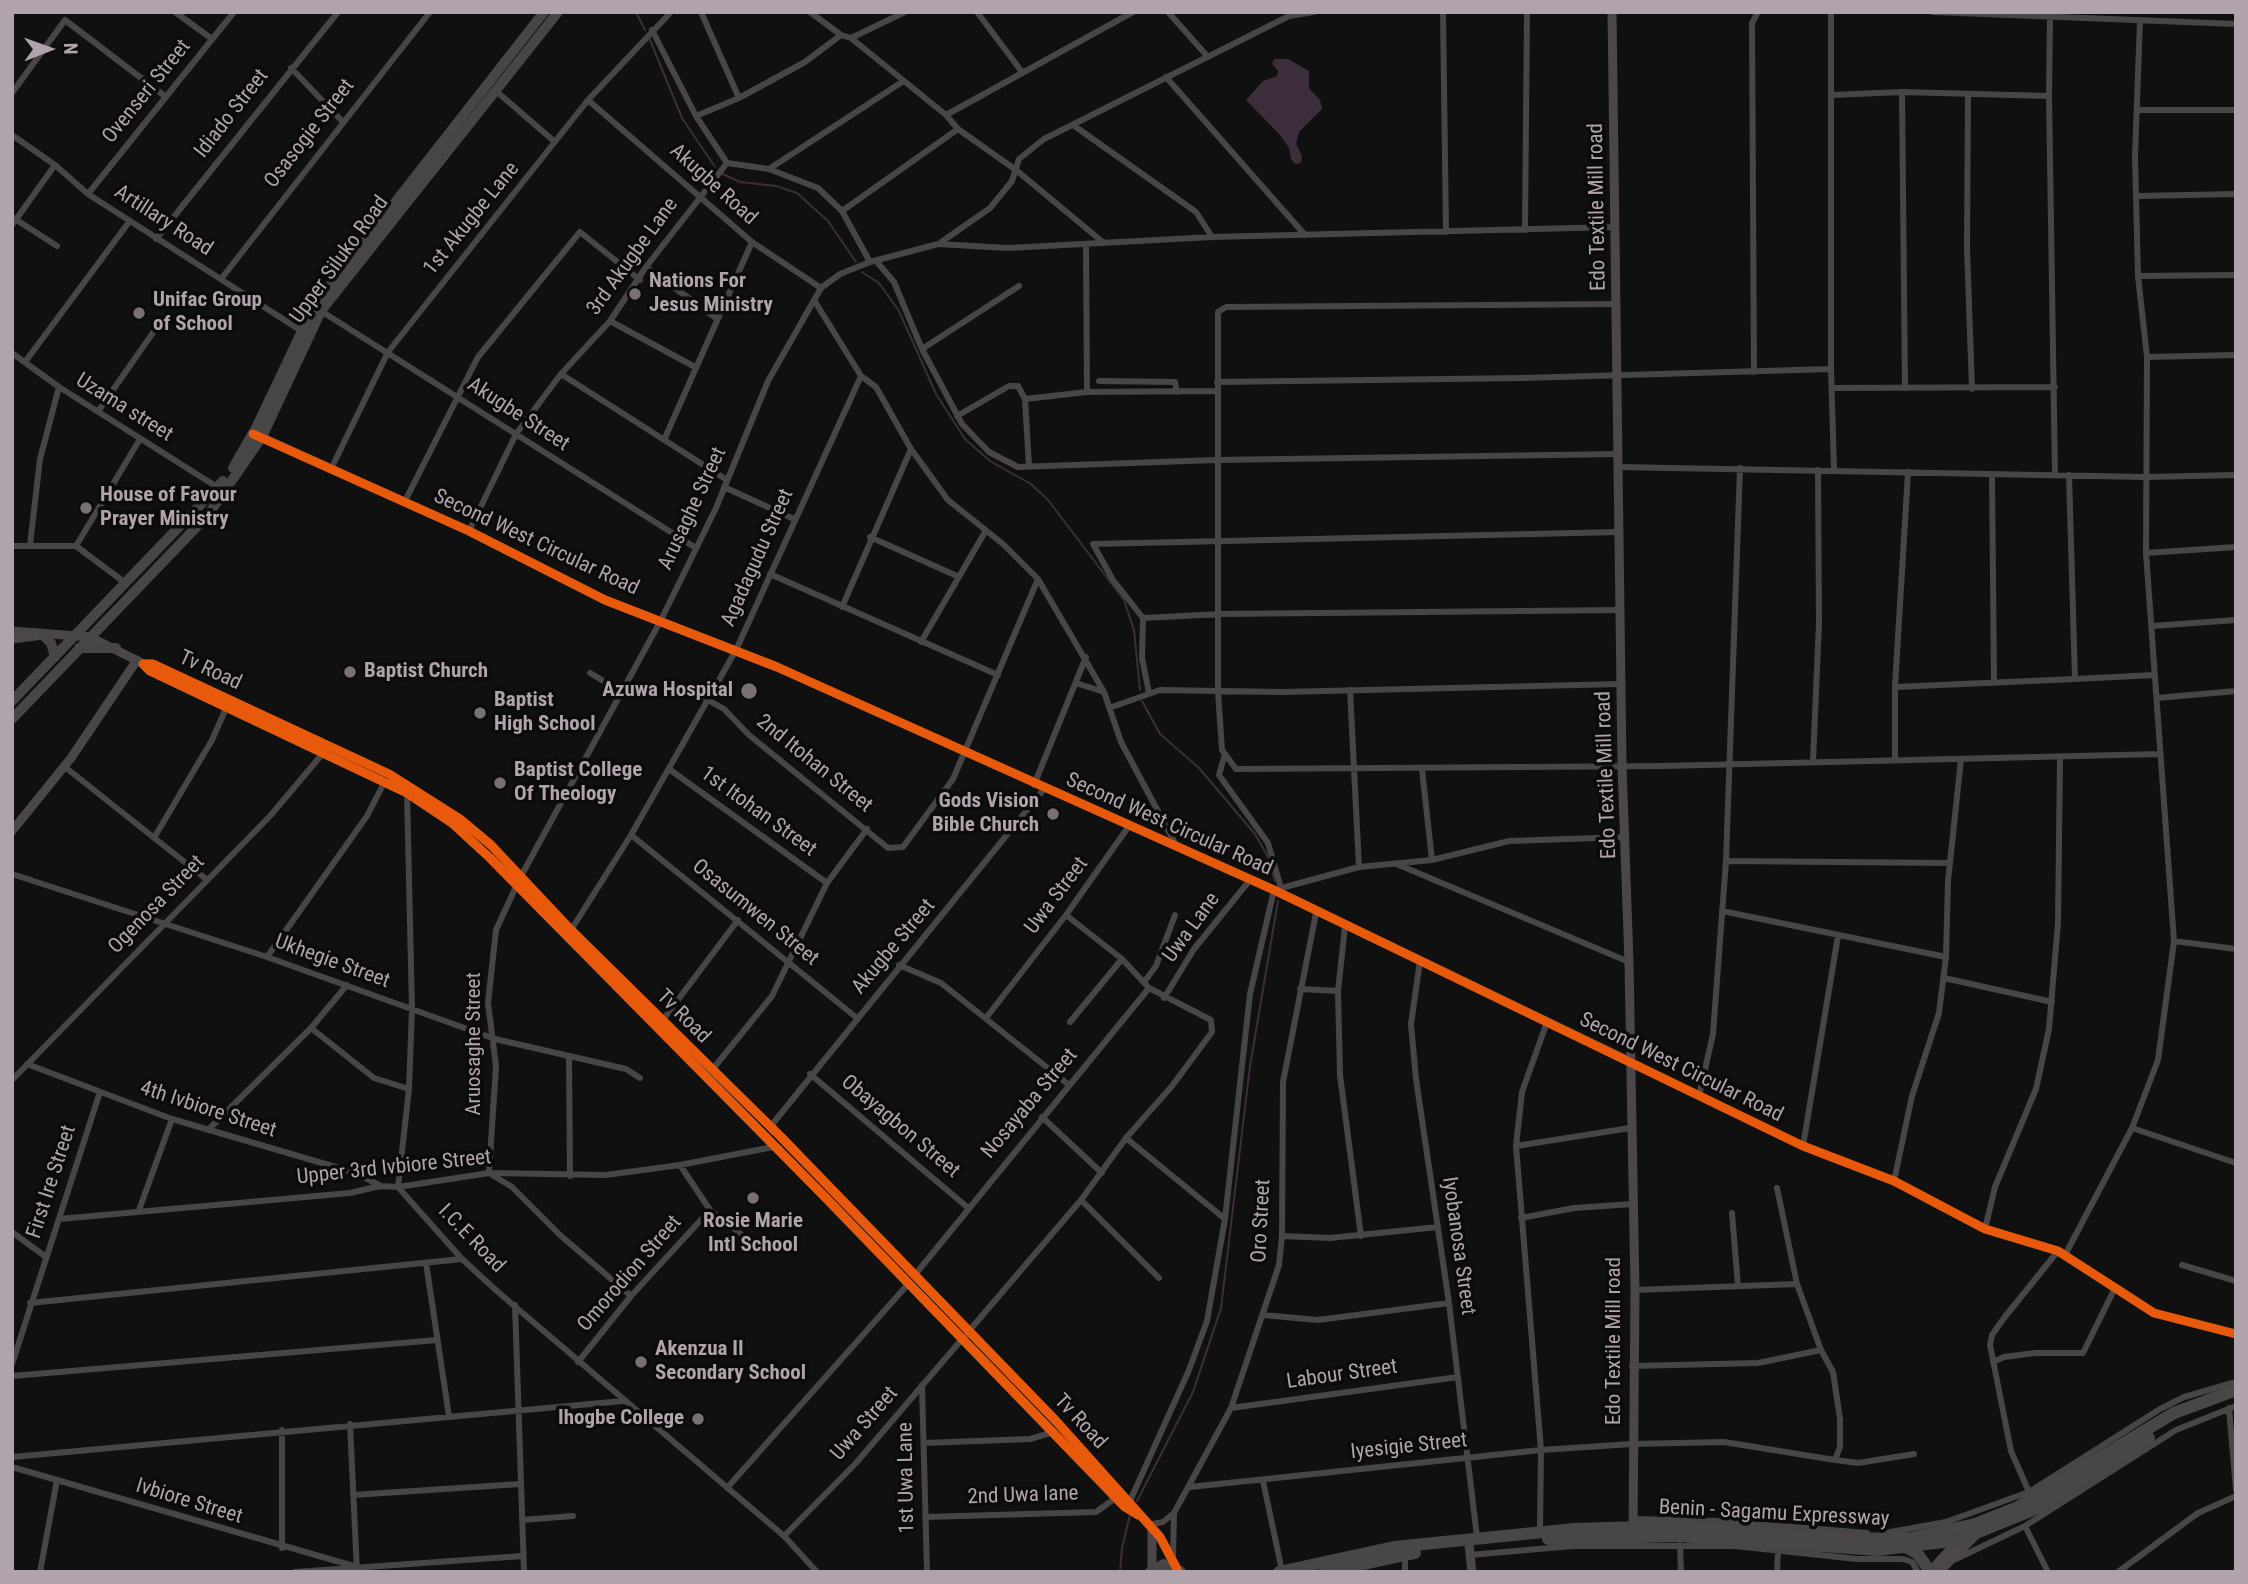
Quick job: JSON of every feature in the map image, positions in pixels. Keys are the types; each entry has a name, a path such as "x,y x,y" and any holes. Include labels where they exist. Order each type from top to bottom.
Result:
{"highway":[{"name":"Benin - Sagamu Expressway","path":"1281,1571 1395,1547 1472,1546 1540,1531 1633,1527 1727,1529 1880,1541 1975,1530 2007,1505 2057,1486 2174,1413 2236,1390"},
{"path":"1326,1572 1405,1554 1633,1527 1851,1549 1907,1548 1959,1541 1975,1530 2038,1508 2184,1416 2233,1404"},
{"path":"1907,1548 1917,1553 1929,1571"},
{"path":"1151,1571 1164,1564 1177,1566"}],"main road":[{"name":"Upper Siluko Road","path":"12,701 124,582 219,488 258,435 300,330 353,254 544,12"},
{"name":"Upper Siluko Road","path":"12,719 208,515 258,435 321,311 558,12"},
{"path":"102,624 106,639 117,648"},
{"path":"43,635 51,643 55,657"},
{"path":"79,648 117,648"}],"street":[{"path":"175,12 212,39"},
{"name":"Ovenseri Street","path":"88,194 234,12"},
{"name":"Idiado Street","path":"156,239 338,12"},
{"name":"Osasogie Street","path":"221,279 342,121 430,12"},
{"name":"1st Akugbe Lane","path":"331,469 388,352 588,100 671,12"},
{"path":"701,12 739,98"},
{"path":"810,12 841,35 851,38 946,115 958,129 1016,170 1104,243"},
{"path":"851,38 905,12"},
{"path":"977,12 1022,72"},
{"path":"946,115 1133,12"},
{"path":"1168,12 1208,57"},
{"path":"938,244 990,208 1012,181 1019,159 1044,139 1289,16 1314,12"},
{"path":"1443,12 1446,232"},
{"path":"1525,230 1527,12"},
{"name":"Edo Textile Mill road","path":"1612,12 1622,765 1626,837 1633,1204 1633,1527"},
{"path":"1754,372 1752,23 1758,12"},
{"path":"1831,12 1831,369 1834,469"},
{"path":"1933,12 2084,15 2140,20 2153,15 2236,24"},
{"path":"2211,12 2211,22"},
{"path":"2050,16 2055,475"},
{"path":"12,93 65,20 166,97"},
{"path":"2065,1255 2132,1128 2158,1060 2174,941 2146,553 2147,357 2138,276 2135,156 2139,110 2140,20"},
{"path":"652,30 696,116 727,163 769,169 818,188 842,211 874,262 894,282 922,349 957,416 998,459 1018,467 1216,460 1619,454"},
{"path":"696,116 739,98 805,62 841,35"},
{"path":"291,68 342,121"},
{"path":"1166,77 1305,235"},
{"path":"769,169 902,82"},
{"path":"496,91 555,142"},
{"path":"1832,95 1902,92 2049,96"},
{"path":"1902,92 1905,388"},
{"path":"1968,94 1967,249 1972,389"},
{"name":"Akugbe Road","path":"588,100 751,242 821,288"},
{"path":"2139,110 2236,110"},
{"path":"1073,125 1196,212 1212,237"},
{"path":"842,211 958,129"},
{"name":"Artillary Road","path":"12,135 129,222 300,330"},
{"name":"3rd Akugbe Lane","path":"469,531 516,433 561,374 610,321 646,267 727,163"},
{"path":"55,165 13,221 57,246"},
{"path":"2137,196 2236,194"},
{"path":"25,362 129,222"},
{"path":"821,288 840,274 938,244 1008,248 1212,237 1615,227"},
{"path":"405,501 456,395 478,357 580,232 640,279"},
{"path":"664,440 751,242"},
{"path":"1086,245 1087,392"},
{"path":"646,267 716,318"},
{"path":"2138,276 2236,275"},
{"path":"922,349 1019,286"},
{"name":"Arusaghe Street","path":"518,881 661,620 724,487 768,381 821,288"},
{"path":"814,300 861,376 876,387 911,449 948,500 1003,544 1038,579 1086,657 1104,692 1121,742 1176,846"},
{"path":"1130,1501 1189,1370 1207,1321 1225,1219 1250,994 1278,889 1265,838 1219,775 1224,757 1219,691 1216,326 1221,308 1617,304"},
{"name":"Akugbe Street","path":"321,311 516,433 628,508 696,548"},
{"path":"610,321 695,367"},
{"path":"99,410 159,324"},
{"name":"Uzama street","path":"12,353 59,387 219,488"},
{"path":"2147,357 2236,355"},
{"path":"1217,382 1523,378 1618,373 1831,369"},
{"path":"561,374 727,480"},
{"name":"Agadagudu Street","path":"571,930 631,835 736,650 861,376"},
{"path":"1100,381 1175,382 1177,392"},
{"path":"957,416 1009,386 1018,387 1025,399 1029,466"},
{"path":"30,545 40,459 59,387"},
{"path":"1832,388 2055,387"},
{"path":"1025,399 1087,392 1217,391"},
{"name":"Second West Circular Road","path":"258,435 469,531 605,600 736,650 1034,785 1250,880 1278,889 1345,927 1629,1060 1803,1146 1894,1181 1985,1229 2058,1251 2154,1313 2236,1334"},
{"path":"76,546 140,439"},
{"path":"842,607 870,537 911,449"},
{"path":"1618,467 2146,477 2236,475"},
{"path":"1699,1096 1713,1034 1726,861 1740,468"},
{"path":"1813,761 1819,623 1818,470"},
{"path":"1895,759 1895,687 1908,472"},
{"path":"1992,475 1994,682"},
{"path":"2069,475 2075,679"},
{"path":"724,487 794,519"},
{"path":"921,642 985,532"},
{"path":"1149,692 1142,658 1143,618 1113,580 1093,544 1619,532"},
{"path":"870,537 957,576"},
{"path":"12,546 76,546 124,582"},
{"path":"2146,553 2236,547"},
{"path":"769,574 921,642 961,656 998,675"},
{"path":"965,752 1038,579"},
{"path":"1143,618 1220,614 1621,610"},
{"path":"2152,625 2236,620"},
{"path":"12,631 43,635"},
{"path":"12,639 43,635"},
{"name":"Tv Road","path":"43,635 90,637 117,648 150,671 407,793 452,823 571,930 770,1127 911,1280 1130,1501 1138,1514"},
{"path":"1034,785 1086,657"},
{"path":"12,831 65,767 140,662"},
{"name":"Tv Road","path":"140,662 166,670 421,791 491,845 518,881 773,1147 911,1280"},
{"path":"590,673 622,692"},
{"path":"1895,687 2155,674"},
{"path":"1076,683 1104,692"},
{"path":"1109,708 1149,692 1621,684"},
{"path":"1350,690 1359,867"},
{"path":"2157,698 2236,691"},
{"name":"2nd Itohan Street","path":"706,699 724,709 749,734 888,848 903,847 953,779 965,752"},
{"path":"154,838 177,802 190,772 212,740 227,706"},
{"name":"Ogenosa Street","path":"12,1080 271,815 324,752"},
{"path":"1224,757 1236,769 1422,769 1895,759 2060,759 2160,754"},
{"path":"1894,1181 1912,1096 1939,1013 1946,957 1950,863 1961,759"},
{"path":"1985,1229 1995,1187 2036,1089 2052,1002 2057,923 2060,759"},
{"path":"65,767 206,879"},
{"name":"1st Itohan Street","path":"669,769 827,883"},
{"path":"1422,769 1432,860"},
{"path":"267,957 368,816 384,781"},
{"name":"Akugbe Street","path":"770,1127 899,965 981,871 1044,789"},
{"path":"398,1187 410,1089 412,1009 407,793"},
{"name":"Uwa Street","path":"986,1018 1066,915 1129,826"},
{"path":"712,1070 772,996 827,883 867,829"},
{"name":"Osasumwen Street","path":"631,835 857,1018"},
{"path":"1278,889 1359,867 1432,860 1523,839 1626,837"},
{"path":"1726,861 1950,863"},
{"path":"1396,864 1629,962"},
{"name":"Ukhegie Street","path":"12,874 267,957 495,1039 626,1069 640,1078"},
{"name":"Uwa Lane","path":"1164,998 1194,949 1250,880"},
{"name":"Aruosaghe Street","path":"489,1173 495,1039 488,1003 496,930 518,881"},
{"path":"1722,911 1946,957"},
{"name":"Oro Street","path":"1177,1566 1174,1513 1231,1408 1279,1265 1282,1236 1283,1082 1317,913"},
{"path":"1066,915 1122,959 1146,985 1164,998"},
{"name":"Nosayaba Street","path":"727,1488 911,1280 967,1207 1069,1085 1146,985 1161,955 1175,915"},
{"path":"662,1021 738,920"},
{"path":"1345,927 1338,991 1340,1074 1361,1236"},
{"path":"1803,1146 1838,936"},
{"path":"2174,941 2236,948"},
{"path":"1070,1022 1122,959"},
{"name":"Iyobanosa Street","path":"1420,961 1411,1024 1469,1458 1472,1546"},
{"path":"899,965 931,977 1069,1085"},
{"path":"1944,978 2052,1002"},
{"path":"208,1130 312,1028 347,985"},
{"path":"1300,989 1338,991"},
{"name":"Uwa Street","path":"784,1536 856,1463 1081,1200 1126,1138 1172,1087 1212,1031 1211,1020 1164,998"},
{"path":"1540,1531 1541,1450 1516,1146 1522,1092 1547,1022"},
{"path":"312,1028 374,1078 410,1089"},
{"path":"569,1058 570,1176"},
{"name":"4th Ivbiore Street","path":"27,1064 172,1119 356,1173 380,1186"},
{"name":"Obayagbon Street","path":"810,1074 967,1207"},
{"name":"First Ire Street","path":"12,1364 100,1092"},
{"path":"1042,1117 1102,1173"},
{"path":"139,1210 172,1119"},
{"path":"1516,1146 1630,1128"},
{"path":"2132,1128 2236,1163"},
{"path":"1126,1138 1225,1219"},
{"name":"Upper 3rd Ivbiore Street","path":"59,1219 350,1193 380,1186 398,1187 489,1173 570,1176 680,1165 773,1147"},
{"path":"680,1165 710,1210 755,1245"},
{"path":"802,1175 808,1166"},
{"path":"489,1173 512,1187 560,1235 631,1296"},
{"name":"I.C.E Road","path":"398,1187 462,1259 622,1401 784,1536 817,1572"},
{"path":"1777,1188 1797,1284 1821,1350 1833,1372 1840,1419 1840,1447 1835,1460"},
{"path":"1081,1200 1159,1278"},
{"path":"1521,1218 1574,1208 1633,1204"},
{"name":"Omorodion Street","path":"578,1362 631,1296 710,1210"},
{"path":"1732,1213 1738,1286"},
{"path":"1282,1236 1361,1236 1438,1227"},
{"path":"12,1232 46,1257"},
{"path":"2029,1492 2011,1451 1993,1362 1992,1335 2058,1251"},
{"path":"30,1303 462,1259"},
{"path":"426,1263 449,1416"},
{"path":"2182,1265 2236,1280"},
{"path":"1634,1290 1797,1284"},
{"path":"1993,1362 2004,1357 2035,1353 2078,1354 2085,1351 2115,1288"},
{"path":"1263,1315 1318,1320 1449,1303"},
{"path":"515,1305 524,1572"},
{"path":"12,1333 20,1335"},
{"name":"Tv Road","path":"965,1336 1117,1497 1150,1526 1177,1566"},
{"path":"12,1376 437,1340"},
{"path":"1632,1366 1758,1363 1821,1350"},
{"name":"Labour Street","path":"1231,1408 1458,1377"},
{"path":"1633,1527 1719,1521 1877,1534 1946,1522 2007,1505 2160,1409 2184,1397 2236,1382"},
{"name":"1st Uwa Lane","path":"922,1384 927,1572"},
{"path":"12,1457 282,1430 622,1401"},
{"path":"1929,1571 2025,1526 2176,1430 2233,1404 2236,1489"},
{"path":"350,1424 357,1569"},
{"path":"282,1430 282,1548"},
{"path":"923,1443 1030,1439 1054,1432"},
{"name":"Iyesigie Street","path":"1190,1487 1541,1450 1632,1444 1724,1443 1858,1463 1914,1454"},
{"name":"Ivbiore Street","path":"12,1467 357,1569"},
{"path":"40,1572 57,1480"},
{"path":"1263,1481 1281,1571"},
{"path":"353,1495 520,1484"},
{"path":"2118,1572 2198,1513 2236,1496"},
{"name":"2nd Uwa lane","path":"925,1517 1096,1512 1117,1497"},
{"path":"1151,1571 1150,1526 1163,1522 1174,1513"},
{"path":"522,1521 573,1516"},
{"path":"2025,1526 2048,1572"},
{"path":"1950,1561 1975,1530"},
{"path":"1929,1571 1959,1541"},
{"path":"1680,1545 1681,1572"},
{"path":"1472,1572 1472,1546 1680,1545 1778,1550 1857,1559 1903,1559 1929,1571"},
{"path":"1777,1572 1778,1550"},
{"path":"1405,1554 1405,1572"},
{"path":"295,1572 523,1556"}],"shaded area":[{"path":"1274,59 1288,59 1309,71 1309,88 1320,100 1322,109 1299,132 1296,144 1302,156 1301,163 1295,164 1280,135 1246,100 1263,81 1277,76 1278,71 1272,64"}],"waterway":[{"path":"636,12 645,30"},
{"path":"650,40 682,118 715,167"},
{"path":"723,174 740,182 776,186 797,193 828,221 856,262"},
{"path":"862,272 879,283 899,311 936,394 965,439 990,461 1031,484 1048,500 1124,600 1134,630 1140,690"},
{"path":"1142,701 1160,734 1199,768 1255,834 1267,855 1275,881"},
{"path":"1137,1501 1193,1392 1221,1308 1250,1066 1278,901"},
{"path":"1120,1572 1122,1548 1130,1515"}],"cycle path":[{"path":"253,434 469,531 605,600 777,667 1274,890 1803,1146 1894,1181 1985,1229 2058,1251 2154,1313 2236,1334"},
{"path":"1138,1515 1125,1507 823,1195 490,858 452,823 407,793 150,671 143,664 153,664 389,774 460,819 491,845 571,930 781,1137 1056,1421 1160,1537 1177,1569"}],"place":[{"name":"Nations For Jesus Ministry","path":"635,294"},
{"name":"Unifac Group of School","path":"139,313"},
{"name":"House of Favour Prayer Ministry","path":"86,508"},
{"name":"Baptist Church","path":"350,672"},
{"name":"Azuwa Hospital","path":"749,691"},
{"name":"Baptist High School","path":"480,713"},
{"name":"Baptist College Of Theology","path":"500,783"},
{"name":"Gods Vision Bible Church","path":"1053,814"},
{"name":"Rosie Marie Intl School","path":"753,1198"},
{"name":"Akenzua II Secondary School","path":"641,1362"},
{"name":"Ihogbe College","path":"698,1419"}]}
